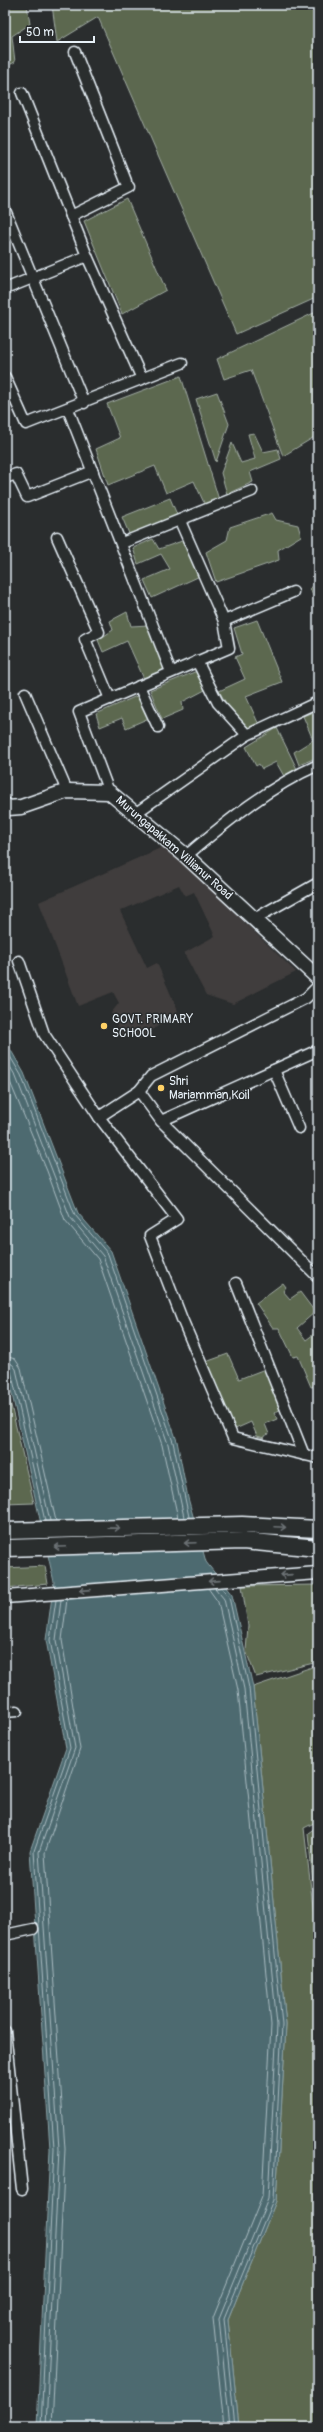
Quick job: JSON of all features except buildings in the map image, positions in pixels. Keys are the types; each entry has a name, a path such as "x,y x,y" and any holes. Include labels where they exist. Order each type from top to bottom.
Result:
{"highway":[{"path":"5,1531 242,1525 318,1529"},
{"path":"5,1548 243,1541 318,1548"}],"main road":[{"name":"Murungapakkam Villianur Road","path":"5,805 8,808 21,807 67,791 109,792 186,856 256,918 318,978"}],"street":[{"path":"71,216 128,184 75,52"},
{"path":"22,93 87,256 142,379"},
{"path":"5,210 84,403"},
{"path":"5,289 87,256"},
{"path":"5,377 26,424 84,403 182,363"},
{"path":"68,409 122,543 171,672"},
{"path":"5,478 16,474 27,497 93,471"},
{"path":"122,543 252,491"},
{"path":"109,792 80,712 230,648 224,622 180,521"},
{"path":"57,537 100,632 85,639 110,699"},
{"path":"224,622 293,592"},
{"path":"197,661 218,702 247,734"},
{"path":"139,686 158,727"},
{"path":"25,693 67,791"},
{"path":"136,814 247,734 318,702"},
{"path":"186,856 227,822 298,774 318,765"},
{"path":"256,918 318,883"},
{"path":"19,961 44,1034 99,1117 177,1219 150,1236 182,1319 233,1438 318,1458"},
{"path":"99,1117 139,1091 151,1076 306,998 318,986"},
{"path":"162,1121 318,1050"},
{"path":"274,1070 299,1128"},
{"path":"139,1091 162,1121 318,1277"},
{"path":"236,1283 304,1455"},
{"path":"5,1597 318,1573"},
{"path":"5,1712 17,1711"},
{"path":"5,1935 33,1929"},
{"path":"5,2031 22,2189"}],"shaded area":[{"path":"165,846 296,972 233,1004 206,995 184,953 215,936 194,892 185,896 179,885 120,911 147,968 157,963 178,1011 139,1040 133,1033 124,1038 111,1013 119,1003 113,992 78,1006 39,902"}],"green space":[{"path":"5,5 27,5 30,24 12,36 15,62 5,67"},
{"path":"52,5 318,5 318,297 236,334 98,17 57,42"},
{"path":"127,199 166,290 122,314 84,221"},
{"path":"318,311 318,441 316,436 283,456 251,370 224,379 217,359"},
{"path":"181,376 219,500 205,505 194,481 166,493 155,466 108,485 96,449 120,438 107,404"},
{"path":"217,392 229,424 216,462 196,399"},
{"path":"254,433 263,452 278,449 281,459 250,472 253,482 227,494 221,473 232,443 241,463 255,459 248,434"},
{"path":"170,498 178,517 130,536 122,517"},
{"path":"272,513 276,520 298,525 301,536 278,550 279,560 216,582 206,552 227,540 230,527"},
{"path":"153,539 159,549 185,540 200,576 152,598 144,580 170,569 161,554 138,564 133,548"},
{"path":"318,584 318,609 310,588"},
{"path":"127,612 131,626 149,625 168,669 144,679 127,641 103,652 98,640 113,630 110,621"},
{"path":"257,620 282,682 246,696 259,725 247,730 227,705 219,691 245,679 235,657 242,654 234,628"},
{"path":"197,671 205,690 182,702 183,710 162,719 150,690"},
{"path":"139,695 149,718 126,728 122,718 100,727 96,714"},
{"path":"318,710 318,757 299,765 294,752 313,740 303,716"},
{"path":"277,728 297,769 285,778 276,762 262,769 259,764 256,766 246,747"},
{"path":"283,1283 286,1287 283,1291 290,1299 300,1292 315,1312 297,1328 306,1340 318,1331 318,1386 311,1387 298,1356 293,1357 279,1328 273,1328 256,1303"},
{"path":"228,1354 239,1379 265,1369 281,1409 274,1413 277,1419 265,1424 269,1434 264,1436 264,1438 257,1436 251,1422 233,1430 203,1363"},
{"path":"5,1380 34,1503 5,1504"},
{"path":"45,1566 48,1584 5,1588 5,1568"},
{"path":"318,1585 318,1662 256,1677 246,1651 248,1626 242,1586"},
{"path":"318,1665 318,1821 304,1828 318,1950 318,2427 239,2427 228,2320 276,2201 286,2025 253,1687"},
{"path":"318,1826 318,1934 308,1833"}],"water":[{"path":"5,1040 24,1073 78,1213 111,1251 177,1441 188,1498 206,1562 232,1595 253,1687 286,2025 276,2201 228,2320 239,2427 37,2427 50,2149 30,1851 66,1748 46,1640 54,1582 5,1363"}],"place":[{"name":"GOVT. PRIMARY SCHOOL","path":"104,1026"},
{"name":"Shri Mariamman Koil","path":"161,1088"}]}
